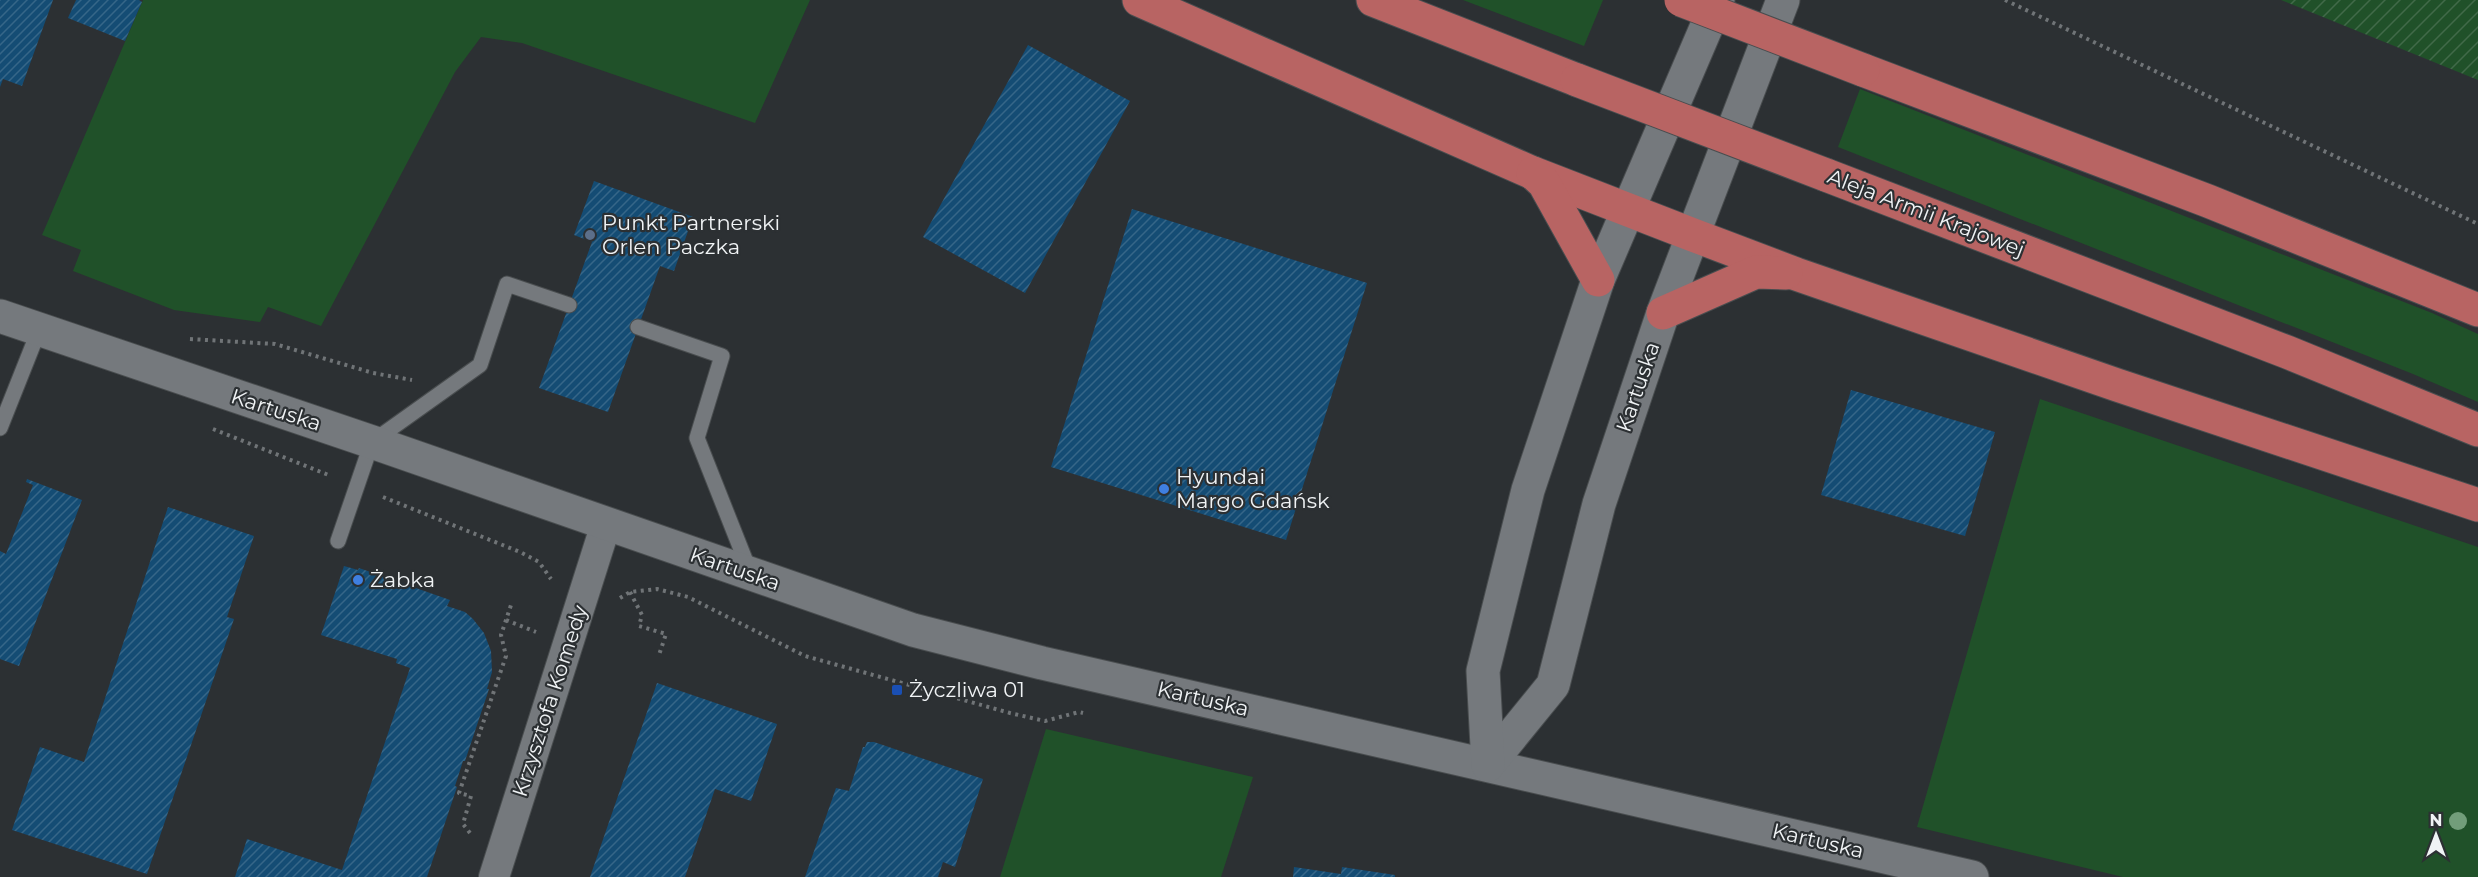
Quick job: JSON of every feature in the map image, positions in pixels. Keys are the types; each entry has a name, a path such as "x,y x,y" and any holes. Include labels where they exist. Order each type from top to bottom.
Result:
{"main road":[{"path":"1140,0 1533,173 1796,274 2106,381 2478,505"},
{"name":"Aleja Armii Krajowej","path":"1373,0 2287,352 2478,430"},
{"path":"1681,0 2208,201 2478,310"},
{"path":"1533,173 1544,183 1598,280"},
{"path":"1663,313 1756,272 1796,274"}],"street":[{"path":"1488,765 1483,672 1528,490 1598,280 1718,0"},
{"name":"Kartuska","path":"1488,765 1553,685 1599,504 1663,313 1783,0"},
{"name":"Kartuska","path":"0,316 924,633 1053,666 1972,877"},
{"name":"Krzysztofa Komedy","path":"494,877 606,524"}],"lane":[{"path":"338,541 372,442 480,366 507,284 569,305"},
{"path":"638,327 722,356 697,438 751,575"},
{"path":"0,428 39,330"}],"path":[{"path":"2005,0 2478,224"},
{"path":"188,339 275,344 373,373 410,380 422,378"},
{"path":"204,426 520,552 539,562 552,583"},
{"path":"612,602 630,592 657,589 688,597 805,656 1045,721 1079,712 1090,714"},
{"path":"630,592 642,615 639,626 666,634 659,655"},
{"path":"463,824 471,796 459,793 506,656 501,634 512,602"},
{"path":"506,621 532,630"}],"green space":[{"path":"143,0 810,0 755,123 522,43 481,37 455,72 321,326 268,307 260,322 174,310 73,271 81,250 42,235"},
{"path":"1463,0 1603,0 1584,46"},
{"path":"2281,0 2478,0 2478,80"},
{"path":"1860,89 2432,313 2478,334 2478,402 2413,374 1838,147"},
{"path":"2040,399 2478,547 2478,877 2123,877 1917,827"},
{"path":"1046,729 1253,777 1221,877 1000,877"}],"building":[{"path":"0,0 53,0 22,86 3,79 0,87"},
{"path":"76,0 139,0 142,2 125,41 68,18"},
{"path":"1028,45 1130,101 1025,293 923,237"},
{"path":"594,181 693,217 674,271 660,266 608,412 539,388 592,242 574,235"},
{"path":"1132,209 1367,283 1286,540 1051,467"},
{"path":"1851,390 1995,432 1965,536 1821,495"},
{"path":"27,479 82,500 19,666 0,659 0,551 6,554 33,485 26,482"},
{"path":"168,507 254,536 227,617 234,619 147,874 12,830 40,747 84,762"},
{"path":"344,566 358,570 359,568 450,600 447,606 465,612 473,619 484,633 491,651 492,672 487,689 489,689 465,761 463,761 455,786 457,787 427,877 235,877 247,839 342,870 410,668 396,663 397,659 321,635"},
{"path":"657,683 777,724 751,801 715,789 685,877 590,877"},
{"path":"867,742 874,742 983,779 955,867 943,862 938,877 805,877 836,788 849,791 863,747"},
{"path":"1294,867 1341,874 1342,867 1395,875 1395,877 1293,877"}],"place":[{"name":"Punkt Partnerski Orlen Paczka","path":"590,235"},
{"name":"Hyundai Margo Gdańsk","path":"1164,489"},
{"name":"Żabka","path":"358,580"},
{"name":"Życzliwa 01","path":"897,690"}]}
